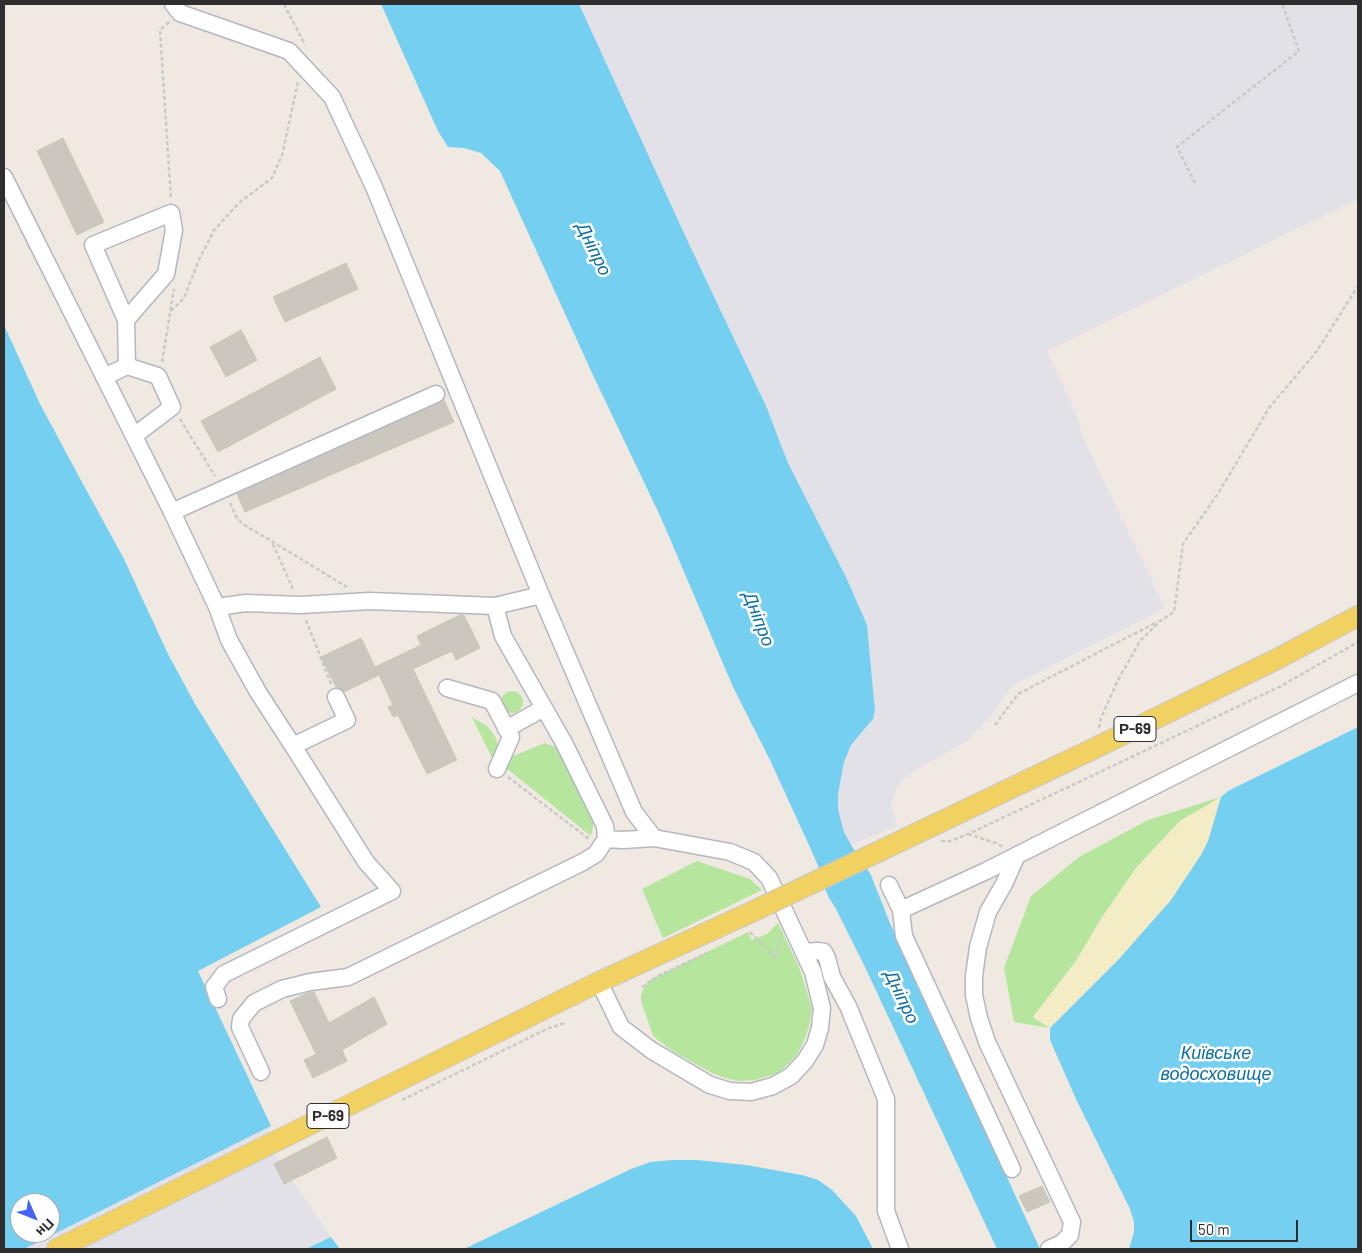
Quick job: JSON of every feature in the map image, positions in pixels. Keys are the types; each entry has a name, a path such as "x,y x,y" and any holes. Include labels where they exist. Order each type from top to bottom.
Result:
{"main road":[{"name":"Р-69","path":"57,1249 599,982 758,918 909,837 1094,749 1276,659 1358,616"}],"street":[{"path":"177,8 289,51 332,97 374,188 541,595 634,812 654,838"},
{"path":"4,177 172,512 241,663 366,862 392,891 224,974 214,987 218,999"},
{"path":"126,320 166,274 174,230 171,213 93,245 126,320 127,366"},
{"path":"104,377 127,366 158,376 172,407 134,436"},
{"path":"172,512 436,394"},
{"path":"217,607 246,604 300,605 370,601 495,606 541,595"},
{"path":"261,1072 240,1027 246,1011 254,1004 282,988 310,982 348,978 583,862 596,854 606,839 605,826 564,743 503,636 495,606"},
{"path":"901,910 1017,855 1358,683"},
{"path":"447,688 492,701 511,737 497,769"},
{"path":"293,746 347,720 336,697"},
{"path":"506,728 544,708"},
{"path":"599,982 621,1028 651,1050 710,1085 730,1091 750,1092 773,1086 791,1076 805,1061 815,1045 820,1028 822,1008 813,972 769,878 754,862 730,852 654,838 606,839"},
{"path":"1017,855 1004,884 988,912 978,947 974,976 974,995 987,1042 1072,1222 1070,1235 1062,1243 1049,1249"},
{"path":"888,885 901,910 904,936 1012,1169"},
{"path":"804,952 824,952 832,977 848,1006 886,1099 886,1211 900,1249"}],"path":[{"path":"1194,183 1176,147 1299,51 1282,4"},
{"path":"171,213 171,186 160,30 177,8"},
{"path":"171,312 184,298 198,262 214,230 240,202 272,178 282,155 300,74 289,51"},
{"path":"158,376 161,369 171,312 174,284"},
{"path":"995,725 1018,694 1174,612 1183,544 1219,492 1269,408 1317,350 1358,286"},
{"path":"172,407 238,518 244,524 370,601"},
{"path":"1094,749 1101,718 1118,680 1140,641 1160,621"},
{"path":"950,841 1280,686 1358,642"},
{"path":"497,769 587,839 606,839"},
{"path":"968,834 996,843 1017,855"},
{"path":"758,918 750,932 776,958 780,932"},
{"path":"642,987 658,976 708,952"},
{"path":"397,1102 549,1028 565,1023"}],"shaded area":[{"path":"579,4 1358,4 1358,199 1047,351 1076,414 1084,440 1165,608 1012,686 989,718 967,741 903,779 896,789 891,804 897,826 851,845 844,832 838,809 838,794 844,762 851,745 873,719 875,711 867,625 846,577 788,463 766,406"},
{"path":"271,1126 269,1145 331,1237 306,1249 24,1249 36,1243 60,1243 60,1231"}],"green space":[{"path":"512,691 520,694 523,702 520,710 512,713 504,710 501,702 504,694"},
{"path":"472,717 488,727 495,736 498,745 493,760"},
{"path":"545,743 555,747 560,753 594,822 591,836 506,768 509,759 513,756"},
{"path":"1221,797 1180,821 1136,868 1101,919 1076,961 1033,1017 1050,1028 1014,1022 1004,968 1031,896 1079,857 1148,820"},
{"path":"697,861 750,879 762,890 663,938 642,889"},
{"path":"778,923 799,967 812,1008 809,1027 797,1055 779,1073 755,1080 739,1081 725,1078 674,1052 653,1036 641,1001 641,994 648,981 748,932 752,940 767,934"}],"sand":[{"path":"1221,797 1208,841 1201,855 1171,900 1119,959 1050,1028 1033,1017 1076,961 1101,919 1136,868 1180,821"}],"water":[{"name":"Дніпро","path":"381,4 579,4 766,406 788,463 846,577 867,625 875,711 873,719 851,745 844,762 838,794 838,809 844,832 871,875 889,921 1040,1249 997,1249 865,967 829,898 813,854 770,760 733,687 662,520 592,373 500,171 481,153 464,148 448,147 438,131"},
{"path":"4,325 40,404 124,559 168,654 195,704 321,907 198,971 271,1126 60,1231 60,1193 10,1193 10,1243 36,1243 24,1249 4,1249"},
{"name":"Київське водосховище","path":"1358,727 1358,1249 1129,1249 1134,1232 1134,1222 1130,1209 1076,1099 1050,1040 1050,1028 1119,959 1171,900 1201,855 1208,841 1221,797 1228,791"},
{"path":"697,1160 746,1165 802,1175 818,1180 832,1190 856,1216 873,1249 464,1249 631,1169 651,1162"},
{"path":"331,1237 340,1249 306,1249"}],"building":[{"path":"63,138 104,222 77,235 37,151"},
{"path":"346,263 358,289 285,322 273,297"},
{"path":"241,330 257,360 226,377 210,347"},
{"path":"320,357 336,389 218,452 201,421"},
{"path":"444,400 454,422 245,512 237,494"},
{"path":"460,615 464,615 480,648 456,660 452,651 413,669 457,760 427,774 398,715 393,717 388,707 393,705 379,675 344,692 336,687 321,657 361,638 375,667 421,645 417,636"},
{"path":"314,992 329,1023 374,997 387,1024 342,1050 347,1061 313,1078 304,1060 316,1054 290,1001"},
{"path":"327,1137 337,1158 284,1184 274,1164"},
{"path":"1042,1186 1050,1202 1027,1212 1019,1196"}]}
